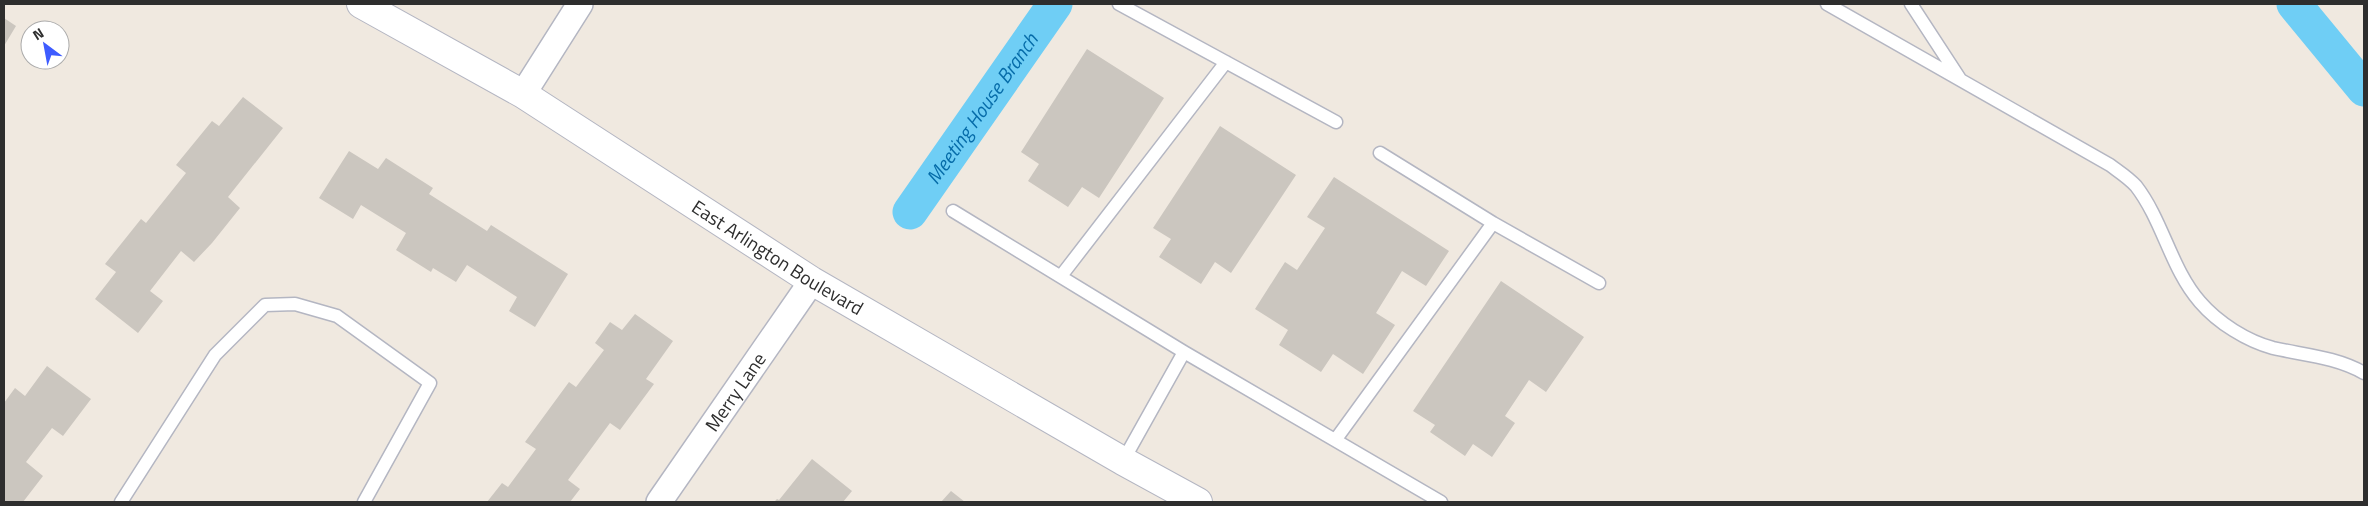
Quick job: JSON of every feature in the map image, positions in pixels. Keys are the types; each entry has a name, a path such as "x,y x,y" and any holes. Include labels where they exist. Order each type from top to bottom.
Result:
{"main road":[{"name":"East Arlington Boulevard","path":"361,4 523,94 812,281 1122,461 1198,502"}],"street":[{"path":"523,94 580,4"},
{"name":"Merry Lane","path":"659,502 812,281"}],"lane":[{"path":"1119,4 1336,122"},
{"path":"1827,4 2110,165 2135,185 2156,218 2184,279 2200,303 2237,333 2272,348 2316,355 2364,373"},
{"path":"1911,4 1962,81"},
{"path":"1062,276 1226,62"},
{"path":"1380,153 1493,223 1599,283"},
{"path":"953,211 1184,352 1441,502"},
{"path":"1336,439 1493,223"},
{"path":"121,502 215,355 265,305 295,304 337,316 430,383 366,502"},
{"path":"1122,461 1184,352"}],"building":[{"path":"4,18 16,26 4,46"},
{"path":"1087,49 1164,98 1099,198 1082,187 1068,207 1028,181 1039,164 1021,152"},
{"path":"243,97 283,128 228,197 240,208 212,243 194,262 181,251 150,291 163,301 138,333 95,299 116,272 105,264 141,219 146,223 186,173 176,165 212,121 219,126"},
{"path":"1220,126 1296,175 1231,273 1215,262 1201,284 1159,257 1171,239 1153,228"},
{"path":"349,151 378,169 386,158 433,188 429,194 487,231 491,225 568,274 535,327 509,311 517,297 467,265 456,282 433,268 431,272 396,250 406,233 361,205 353,219 319,198"},
{"path":"1334,177 1449,251 1426,286 1402,271 1376,313 1395,325 1363,374 1333,354 1321,372 1279,345 1288,330 1255,309 1285,262 1297,270 1325,228 1307,217"},
{"path":"1501,281 1584,337 1546,392 1529,380 1505,416 1515,423 1492,457 1473,444 1465,456 1430,432 1435,425 1413,411"},
{"path":"635,314 673,341 646,379 654,384 620,430 610,423 568,480 580,489 570,502 487,502 502,483 508,487 536,449 525,442 569,382 576,387 604,350 595,343 610,322 622,330"},
{"path":"47,366 91,399 63,436 52,428 26,462 43,476 23,502 4,502 4,403 15,388 25,396"},
{"path":"812,459 852,491 843,502 774,502 777,499 779,500"},
{"path":"951,491 965,502 941,502"}],"waterway":[{"name":"Meeting House Branch","path":"910,212 1055,4"},
{"name":"Meeting House Branch","path":"2294,4 2364,89"}]}
